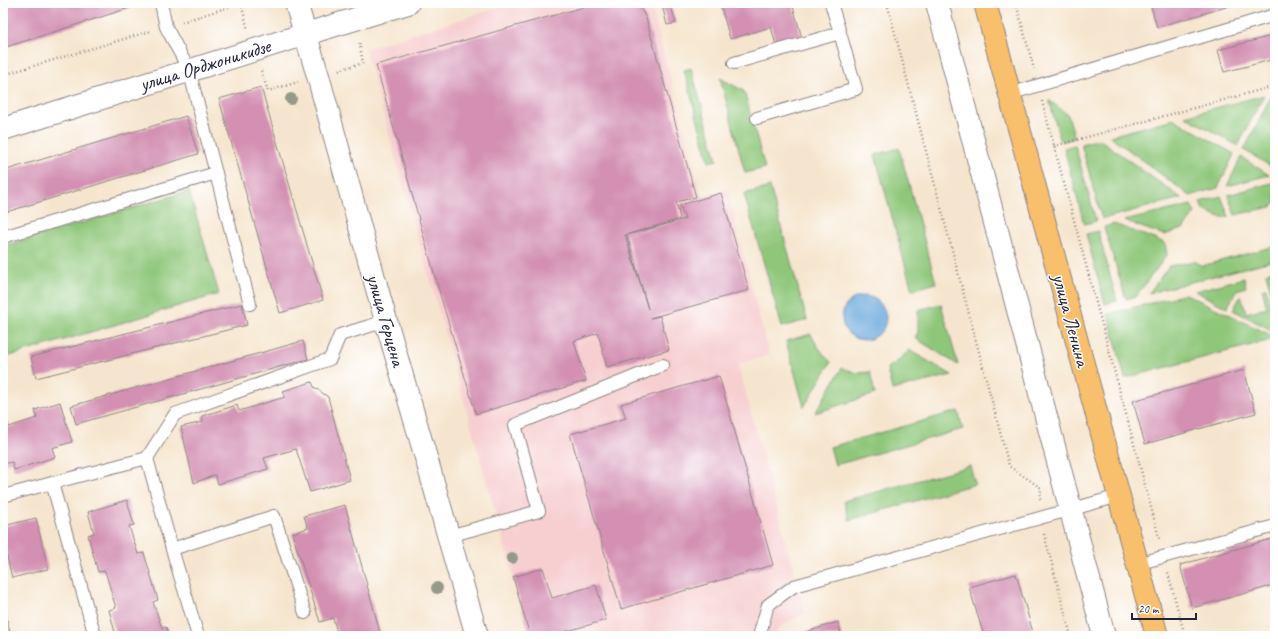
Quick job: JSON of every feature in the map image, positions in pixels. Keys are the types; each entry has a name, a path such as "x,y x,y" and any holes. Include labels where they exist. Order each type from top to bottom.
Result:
{"main road":[{"name":"улица Ленина","path":"985,3 1157,636"}],"street":[{"name":"улица Герцена","path":"296,3 477,636"},
{"name":"улица Орджоникидзе","path":"3,129 408,3"},
{"path":"937,3 1104,636"}],"lane":[{"path":"161,3 166,27 189,70 250,304"},
{"path":"757,118 856,89 831,3"},
{"path":"1009,94 1275,15"},
{"path":"734,63 840,33"},
{"path":"3,237 216,173"},
{"path":"3,496 148,458 175,414 330,359 340,335 386,321"},
{"path":"449,536 539,511 515,425 663,365"},
{"path":"148,458 172,549 198,636"},
{"path":"52,483 95,636"},
{"path":"759,636 768,605 794,586 1118,496"},
{"path":"172,549 274,516 305,614"},
{"path":"1137,564 1275,526"}],"path":[{"path":"3,75 166,27 241,3"},
{"path":"888,3 1008,466 1041,488 1038,513 1071,636"},
{"path":"1016,3 1185,636"},
{"path":"1054,146 1275,86"}],"shaded area":[{"path":"513,3 650,3 702,196 727,189 769,355 738,364 805,613 778,628 775,636 530,636 365,49"}],"green space":[{"path":"691,68 717,160 709,162 684,70"},
{"path":"720,78 744,91 765,168 745,173"},
{"path":"1273,92 1275,92 1275,169 1244,150"},
{"path":"1264,95 1238,146 1185,116"},
{"path":"1049,100 1068,115 1075,138 1061,142"},
{"path":"1174,119 1234,154 1218,188 1190,196 1110,136"},
{"path":"1099,139 1181,198 1102,219 1081,144"},
{"path":"1075,145 1096,221 1084,224 1064,148"},
{"path":"899,148 936,283 912,290 875,155"},
{"path":"1241,157 1269,175 1227,186"},
{"path":"1275,182 1275,204 1271,207 1235,215 1228,195"},
{"path":"770,187 807,320 782,327 744,194"},
{"path":"189,191 219,294 3,358 3,246"},
{"path":"1221,196 1229,217 1220,217 1203,210 1200,202"},
{"path":"1191,205 1195,213 1183,229 1164,235 1124,221"},
{"path":"1114,224 1165,243 1167,255 1136,296 1126,299 1104,227"},
{"path":"1098,231 1117,301 1105,304 1086,234"},
{"path":"1275,246 1275,260 1149,293 1169,266 1194,261 1202,266"},
{"path":"1275,270 1275,308 1266,273"},
{"path":"1244,278 1246,287 1237,290 1227,308 1195,291"},
{"path":"1266,288 1275,326 1275,332 1233,310 1241,295 1246,313 1267,308 1262,289"},
{"path":"1186,294 1275,337 1275,339 1125,378 1108,314"},
{"path":"941,304 958,365 915,338 918,332 918,310"},
{"path":"811,334 820,349 831,362 804,407 786,341"},
{"path":"909,350 952,375 892,390 887,368 898,361"},
{"path":"842,368 858,373 870,372 875,394 815,413"},
{"path":"958,411 963,429 835,465 830,447"},
{"path":"970,466 975,484 849,520 844,501"}],"water":[{"path":"860,296 868,296 873,297 880,302 885,309 885,327 880,334 873,339 860,340 852,337 845,330 842,322 842,314 845,306 852,299"}],"building":[{"path":"3,3 145,3 3,48"},
{"path":"598,3 634,3 641,9 646,18 696,197 676,202 680,219 625,235 648,309 627,235 685,219 680,205 721,193 749,290 650,318 660,316 669,350 607,367 598,333 574,341 586,381 476,414 439,291 376,65"},
{"path":"670,3 676,23 667,25 662,5"},
{"path":"720,3 792,3 802,38 776,45 771,27 730,39"},
{"path":"1150,3 1240,3 1157,27"},
{"path":"1275,35 1275,59 1224,72 1218,50"},
{"path":"261,87 323,300 280,313 219,99"},
{"path":"186,116 198,154 3,213 3,171"},
{"path":"242,304 247,325 36,378 31,357"},
{"path":"303,341 308,359 76,424 71,406"},
{"path":"1244,370 1256,413 1145,444 1133,401"},
{"path":"719,376 773,565 621,609 570,434 626,418 621,404"},
{"path":"312,382 314,387 328,397 350,480 310,492 296,449 264,458 268,469 218,484 215,475 194,483 181,427 203,422 202,416 237,405 239,411 285,397 283,391"},
{"path":"60,402 72,442 52,448 55,457 14,470 12,462 3,464 3,419 6,418 9,427 37,418 35,410"},
{"path":"127,500 134,525 129,526 138,554 144,553 158,600 153,602 162,628 166,627 169,636 116,636 109,610 116,608 105,571 98,572 88,535 94,533 88,512"},
{"path":"345,505 381,636 338,636 333,618 320,622 292,533 308,528 304,516"},
{"path":"36,518 48,569 12,578 3,540 3,526"},
{"path":"1275,538 1275,585 1192,608 1180,565"},
{"path":"543,568 552,598 596,585 606,620 550,636 530,636 513,577"},
{"path":"1016,574 1034,636 984,636 969,587"},
{"path":"4,606 11,636 3,636"},
{"path":"838,622 842,636 793,636"}]}
